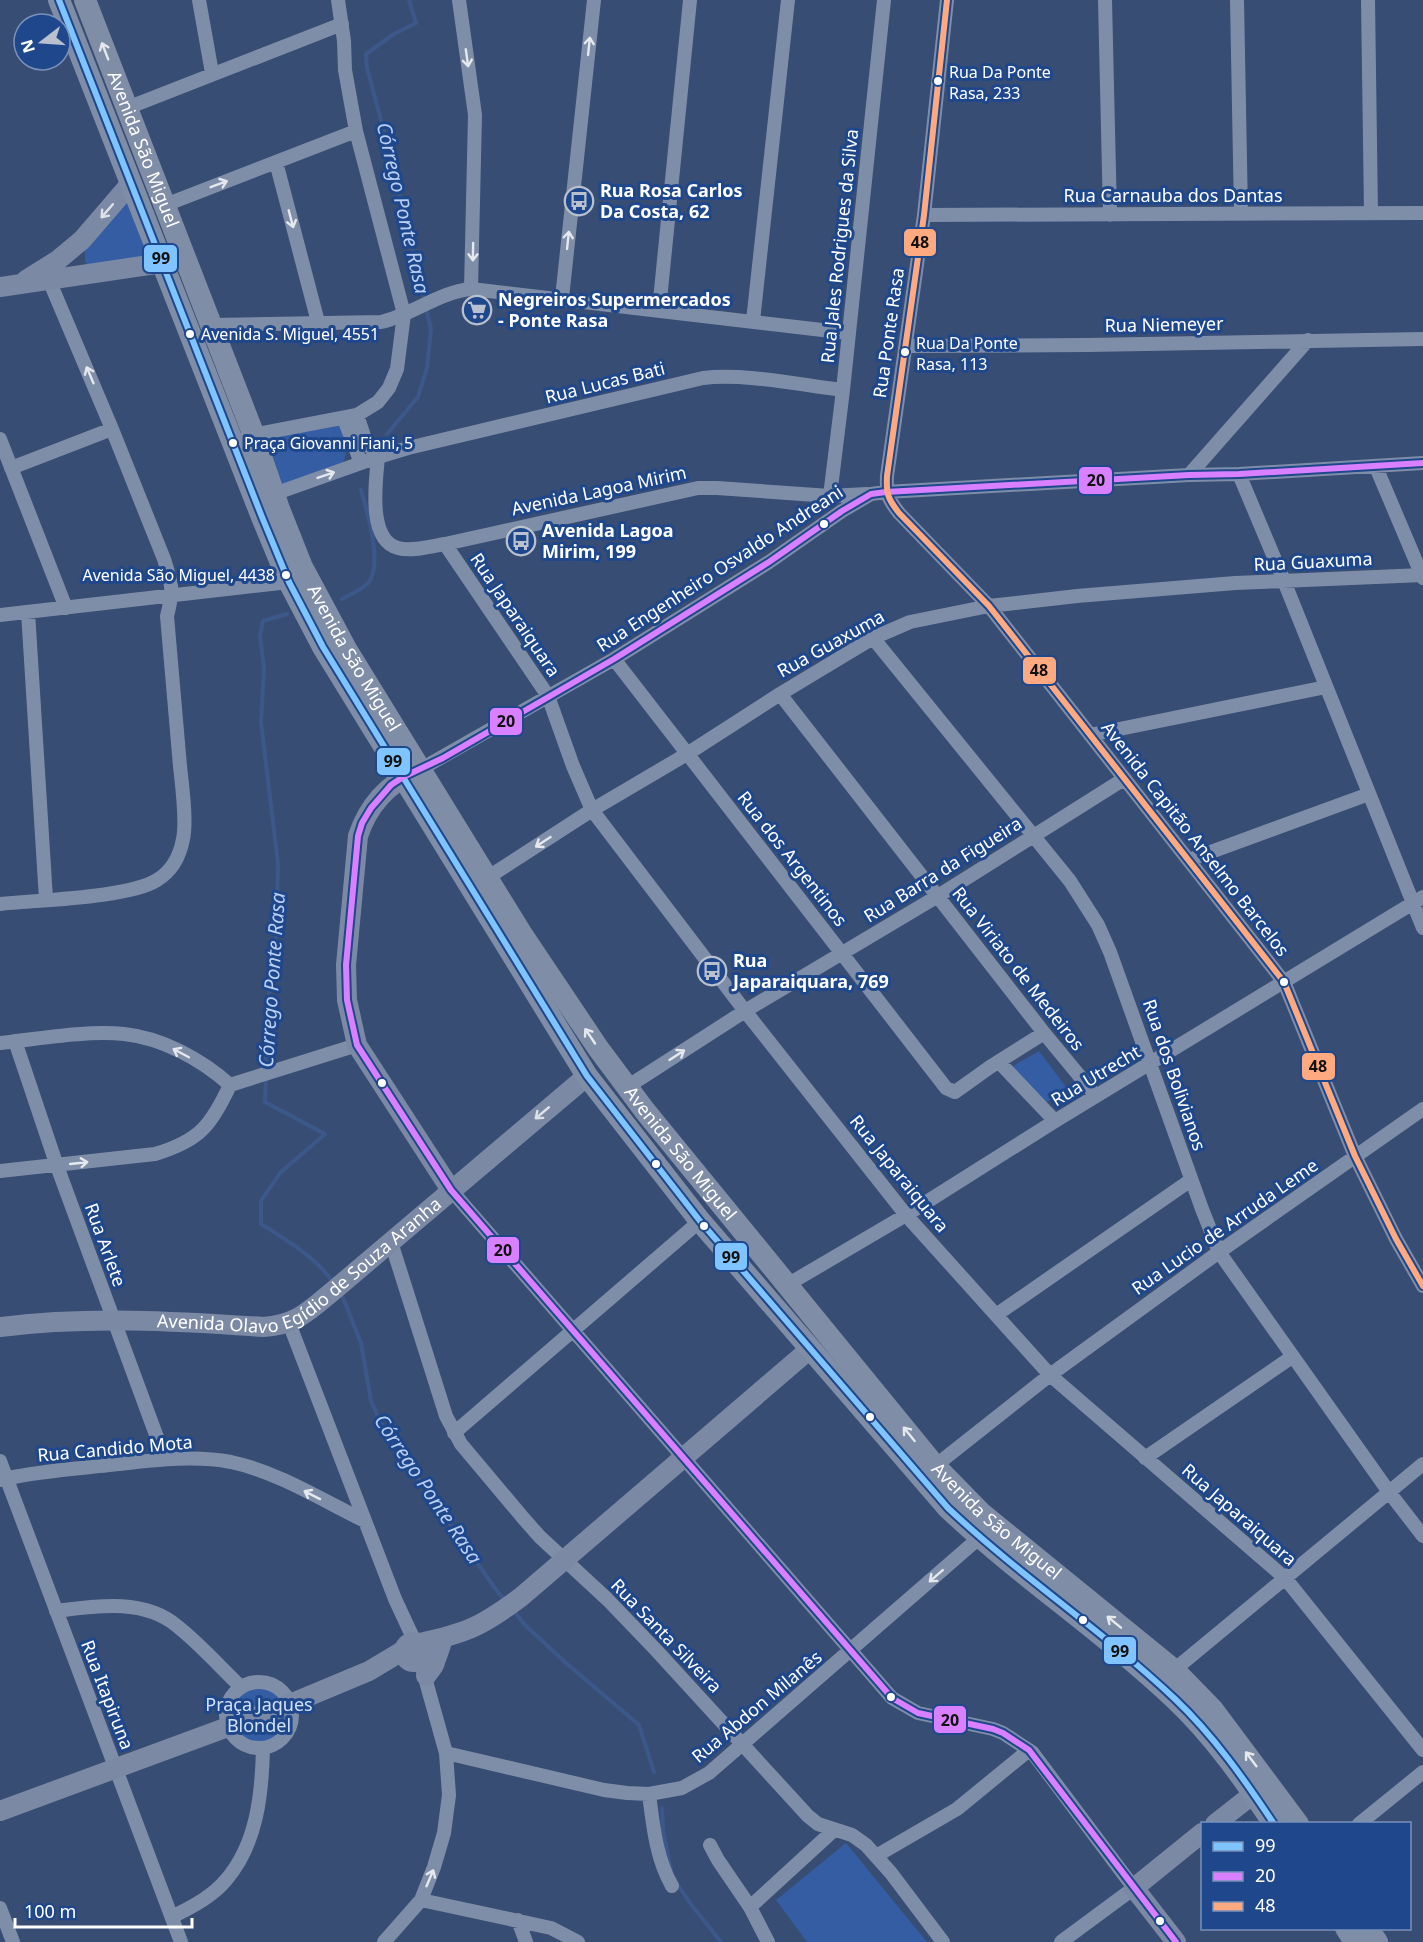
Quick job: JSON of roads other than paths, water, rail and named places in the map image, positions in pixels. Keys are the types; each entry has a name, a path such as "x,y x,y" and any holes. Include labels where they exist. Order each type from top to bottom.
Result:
{"main road":[{"name":"Avenida São Miguel","path":"59,0 162,262 243,437 274,494 302,567 412,773 587,1076 700,1221 948,1508 980,1538 1114,1646 1176,1700 1296,1822"},
{"name":"Avenida São Miguel","path":"85,0 212,325 243,437 289,582 313,628 645,1111 935,1466 981,1513 1174,1670 1213,1710 1261,1788 1273,1822"},
{"path":"21,283 58,260 82,240 132,183 139,181 161,194"},
{"path":"82,240 83,260 86,266 95,273"},
{"path":"0,287 162,262 184,255"},
{"path":"412,773 381,795 362,823 356,847 346,964 347,1000 357,1046 451,1190"},
{"path":"587,1076 597,1069 604,1069 645,1111"},
{"name":"Avenida Olavo Egídio de Souza Aranha","path":"0,1327 58,1321 113,1319 263,1327 290,1323 333,1291 587,1076"},
{"path":"0,1810 290,1704 449,1640 492,1618 566,1559 681,1457 810,1349"},
{"path":"980,1538 987,1532 993,1532 1019,1545"},
{"path":"412,1653 434,1665 449,1640"},
{"path":"1218,1822 1261,1788"},
{"path":"1176,1942 1134,1888 1201,1835"},
{"path":"1368,1930 1377,1942"}],"street":[{"path":"199,0 212,74"},
{"path":"243,437 351,417 378,402 389,388 397,369 407,313 356,131 345,70 338,0"},
{"path":"459,0 475,115 471,289"},
{"path":"562,298 594,0"},
{"path":"659,310 690,0"},
{"path":"753,321 788,0"},
{"name":"Rua Jales Rodrigues da Silva","path":"830,496 884,0"},
{"name":"Rua Ponte Rasa","path":"886,492 924,215 947,0"},
{"path":"1105,0 1110,215"},
{"path":"1237,0 1241,213"},
{"path":"1368,0 1371,213"},
{"path":"127,108 342,24"},
{"path":"161,194 276,162 356,131"},
{"path":"276,162 318,322"},
{"name":"Rua Carnauba dos Dantas","path":"924,215 1423,213"},
{"path":"0,904 121,891 143,886 157,880 171,868 178,856 184,836 167,616 172,597 171,579 50,280"},
{"path":"212,325 381,322 453,293 471,289 848,333"},
{"name":"Rua Niemeyer","path":"906,346 1423,339"},
{"path":"1189,475 1308,340"},
{"name":"Rua Lucas Bati","path":"274,494 378,457 703,378 761,380 843,390"},
{"path":"351,417 378,457"},
{"path":"351,417 361,463"},
{"path":"11,468 112,429"},
{"path":"0,439 66,608"},
{"name":"Avenida Lagoa Mirim","path":"378,457 376,520 387,542 396,548 409,549 445,544 698,488 830,496 871,494"},
{"name":"Rua Engenheiro Osvaldo Andreani","path":"412,773 614,659 769,562 842,511 871,494 1423,463"},
{"path":"1376,466 1423,576"},
{"path":"1239,474 1369,794 1418,900 1423,928"},
{"name":"Avenida Capitão Anselmo Barcelos","path":"886,492 899,513 989,606 1284,982 1355,1156 1390,1229 1423,1286"},
{"name":"Rua Japaraiquara","path":"445,544 548,696 573,766 592,810 745,1011 906,1215 1050,1376 1285,1578 1423,1750"},
{"name":"Rua Guaxuma","path":"487,878 592,810 687,754 780,693 873,638 910,622 989,606 1087,596 1284,581 1423,576"},
{"path":"0,615 289,582"},
{"path":"28,612 46,899"},
{"name":"Rua dos Bolivianos","path":"873,638 1034,835 1070,881 1098,925 1110,952 1219,1252 1389,1492 1423,1536"},
{"name":"Rua dos Argentinos","path":"614,659 843,952 942,1084 950,1092 955,1092 999,1062"},
{"path":"1090,735 1326,687"},
{"name":"Rua Viriato de Medeiros","path":"780,693 1044,1033 1096,1096"},
{"name":"Rua Barra da Figueira","path":"627,1087 745,1011 938,896 1124,778"},
{"path":"1189,861 1369,794"},
{"name":"Rua Utrecht","path":"787,1285 906,1215 1055,1121 1418,900"},
{"path":"1044,1033 999,1062 1055,1121"},
{"path":"0,1043 100,1034 123,1034 156,1040 219,1075 230,1085"},
{"name":"Rua Arlete","path":"15,1041 57,1166 165,1460"},
{"path":"0,1171 155,1154 177,1148 194,1138 216,1114 230,1085 357,1046"},
{"name":"Rua Lucio de Arruda Leme","path":"935,1466 1050,1376 1219,1252 1423,1109"},
{"path":"996,1315 1191,1180"},
{"path":"451,1190 892,1698 918,1713 993,1729 1029,1750 1134,1888 1061,1942"},
{"path":"454,1433 700,1221"},
{"name":"Rua Santa Silveira","path":"391,1242 454,1433 474,1461 524,1520 656,1650 808,1816 819,1824 859,1839 876,1856 943,1942"},
{"path":"290,1323 395,1599 446,1753 449,1795 444,1833 434,1867 421,1900 384,1942"},
{"path":"1145,1458 1292,1356"},
{"name":"Rua Candido Mota","path":"3,1479 58,1470 165,1460 231,1462 287,1483 364,1521"},
{"name":"Rua Itapiruna","path":"0,1461 3,1479 56,1611 182,1942"},
{"path":"1174,1670 1423,1464"},
{"name":"Rua Abdon Milanês","path":"446,1753 604,1791 649,1794 682,1788 708,1773 980,1538"},
{"path":"56,1611 93,1606 123,1606 161,1616 176,1625 241,1687"},
{"path":"250,1683 270,1684 286,1695 290,1704 292,1714 287,1733 272,1746 252,1748 241,1744 233,1736 228,1726 226,1718 229,1700 241,1687 250,1683"},
{"path":"172,1917 200,1902 224,1882 241,1860 258,1805 262,1780 263,1748"},
{"path":"876,1856 957,1809 1029,1750"},
{"path":"1361,1822 1423,1772"},
{"path":"649,1794 653,1829 661,1862 672,1886"},
{"path":"750,1907 834,1830"},
{"path":"710,1845 717,1860 750,1907 768,1942"},
{"path":"421,1900 551,1928 578,1942"},
{"path":"0,1908 13,1942"},
{"path":"518,1920 526,1942"},
{"path":"1376,1930 1387,1942"}],"waterway":[{"name":"Córrego Ponte Rasa","path":"387,434 418,397 427,368 431,329 389,150 367,68 366,54 394,34 416,23 409,0"},
{"name":"Córrego Ponte Rasa","path":"342,599 366,585 374,566 373,539 361,490"},
{"name":"Córrego Ponte Rasa","path":"266,1070 266,1019 276,936 278,864 261,722 264,669 260,635 263,621 287,614"},
{"name":"Córrego Ponte Rasa","path":"266,1078 265,1102 325,1134 280,1173 261,1201 261,1224 309,1257 333,1282"},
{"name":"Córrego Ponte Rasa","path":"341,1293 361,1343 371,1401 384,1429 506,1602"},
{"name":"Córrego Ponte Rasa","path":"513,1610 525,1625 566,1663 639,1725 654,1772"},
{"name":"Córrego Ponte Rasa","path":"662,1808 663,1831 671,1870"},
{"name":"Córrego Ponte Rasa","path":"676,1882 721,1942"}],"place":[{"name":"Rua Da Ponte Rasa, 233","path":"938,81"},
{"name":"Rua Rosa Carlos Da Costa, 62","path":"579,201"},
{"name":"Negreiros Supermercados - Ponte Rasa","path":"477,310"},
{"name":"Avenida S. Miguel, 4551","path":"190,334"},
{"name":"Rua Da Ponte Rasa, 113","path":"905,352"},
{"name":"Praça Giovanni Fiani, 5","path":"233,443"},
{"name":"Avenida Lagoa Mirim, 199","path":"521,541"},
{"name":"Avenida São Miguel, 4438","path":"286,575"},
{"name":"Rua Japaraiquara, 769","path":"712,971"}],"park label":[{"name":"Praça Jaques Blondel","path":"259,1715"}]}
